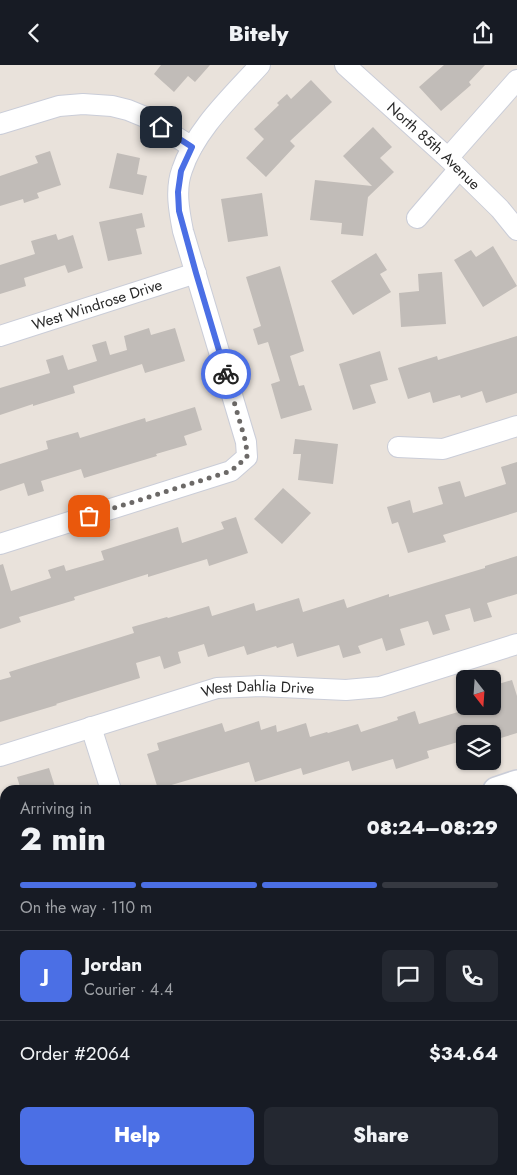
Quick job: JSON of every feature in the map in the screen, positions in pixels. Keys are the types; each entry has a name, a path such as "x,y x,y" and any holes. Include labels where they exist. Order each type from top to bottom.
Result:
{"street":[{"path":"0,544 231,471 247,457 246,443 179,211 178,192 181,171 192,147 204,128 260,65"},
{"name":"North 85th Avenue","path":"345,65 500,209 517,230"},
{"path":"417,218 453,164 517,81"},
{"path":"0,124 59,106 83,104 112,106 146,117 192,147"},
{"name":"West Windrose Drive","path":"0,336 196,273"},
{"path":"398,447 443,449 517,426"},
{"name":"West Dahlia Drive","path":"0,756 217,687 260,686 346,690 380,687 517,644"},
{"path":"90,727 109,785"}],"building":[{"path":"161,65 210,65 195,82 188,76 174,92 154,74"},
{"path":"444,65 485,65 469,82 471,85 441,111 419,87"},
{"path":"311,80 332,102 290,141 295,146 266,177 246,158 264,139 254,129 279,105 277,103 287,94 291,99"},
{"path":"373,127 392,147 380,158 394,172 368,197 363,236 341,234 342,223 310,220 315,180 372,186 343,156"},
{"path":"50,151 61,185 37,193 39,198 24,203 23,199 0,206 0,176 38,163 35,156"},
{"path":"117,153 140,158 137,174 147,176 143,195 109,188"},
{"path":"262,193 268,236 228,242 221,199"},
{"path":"142,213 145,227 136,229 142,254 108,261 99,222"},
{"path":"56,234 58,240 73,235 83,268 68,273 65,265 24,278 26,286 0,294 0,265 35,254 31,241"},
{"path":"493,246 517,286 483,307 454,260 471,250 476,257"},
{"path":"376,253 387,270 380,274 391,292 353,315 331,281"},
{"path":"280,266 304,351 290,356 299,386 304,385 312,410 281,419 271,384 280,381 268,342 258,345 253,329 261,326 246,277"},
{"path":"442,272 446,324 401,327 399,293 419,291 418,274"},
{"path":"149,328 151,335 175,328 185,361 145,373 142,364 73,386 75,393 0,415 0,388 50,373 46,360 63,355 68,370 97,361 92,345 106,341 110,355 127,350 124,336"},
{"path":"517,336 517,393 486,403 482,391 461,398 460,395 433,403 430,392 408,399 398,368 437,356 438,360"},
{"path":"380,351 388,380 370,385 376,403 353,410 339,364"},
{"path":"195,407 202,430 184,436 187,445 84,478 81,469 41,481 44,491 28,496 24,483 0,491 0,464 48,449 46,441 78,432 80,438 145,418 146,422"},
{"path":"295,439 338,444 333,484 298,480 301,454 293,454"},
{"path":"517,462 517,512 443,535 446,542 408,553 398,522 392,524 387,507 410,500 413,513 443,504 438,487 460,481 465,497 506,484 501,467"},
{"path":"283,488 311,513 282,544 254,519"},
{"path":"236,517 248,553 209,566 207,559 148,577 148,574 74,597 75,600 19,617 21,622 0,629 0,565 3,564 11,591 51,578 48,570 64,565 66,571 104,560 101,551 178,527 182,543 224,529 221,522"},
{"path":"517,556 517,594 487,603 492,617 474,622 470,608 445,615 450,630 433,635 428,621 400,629 405,645 386,651 382,638 358,646 361,653 343,658 339,645 297,657 293,643 247,655 244,646 208,657 204,644 178,652 181,663 164,669 160,656 136,663 140,678 0,722 0,680 11,677 9,672 134,633 132,627 209,606 212,616 254,603 256,611 299,598 303,612 344,599 347,608 389,594 389,597 485,568 485,566"},
{"path":"512,680 517,696 517,733 501,738 501,725 456,725 456,743 427,751 429,758 396,769 393,759 352,771 349,761 303,775 301,768 255,782 249,762 171,785 157,785 147,754 159,750 157,743 222,723 225,732 259,721 261,730 276,725 277,732 306,723 310,737 358,724 361,732 398,720 397,717 415,711 419,724 456,713 456,715 501,715 501,683"},
{"path":"49,768 54,785 19,785 17,777"}],"way so far":[{"path":"89,516 231,471 247,457 246,443 226,374"}],"route":[{"path":"161,127 192,147 181,171 178,192 179,211 226,374"}]}
